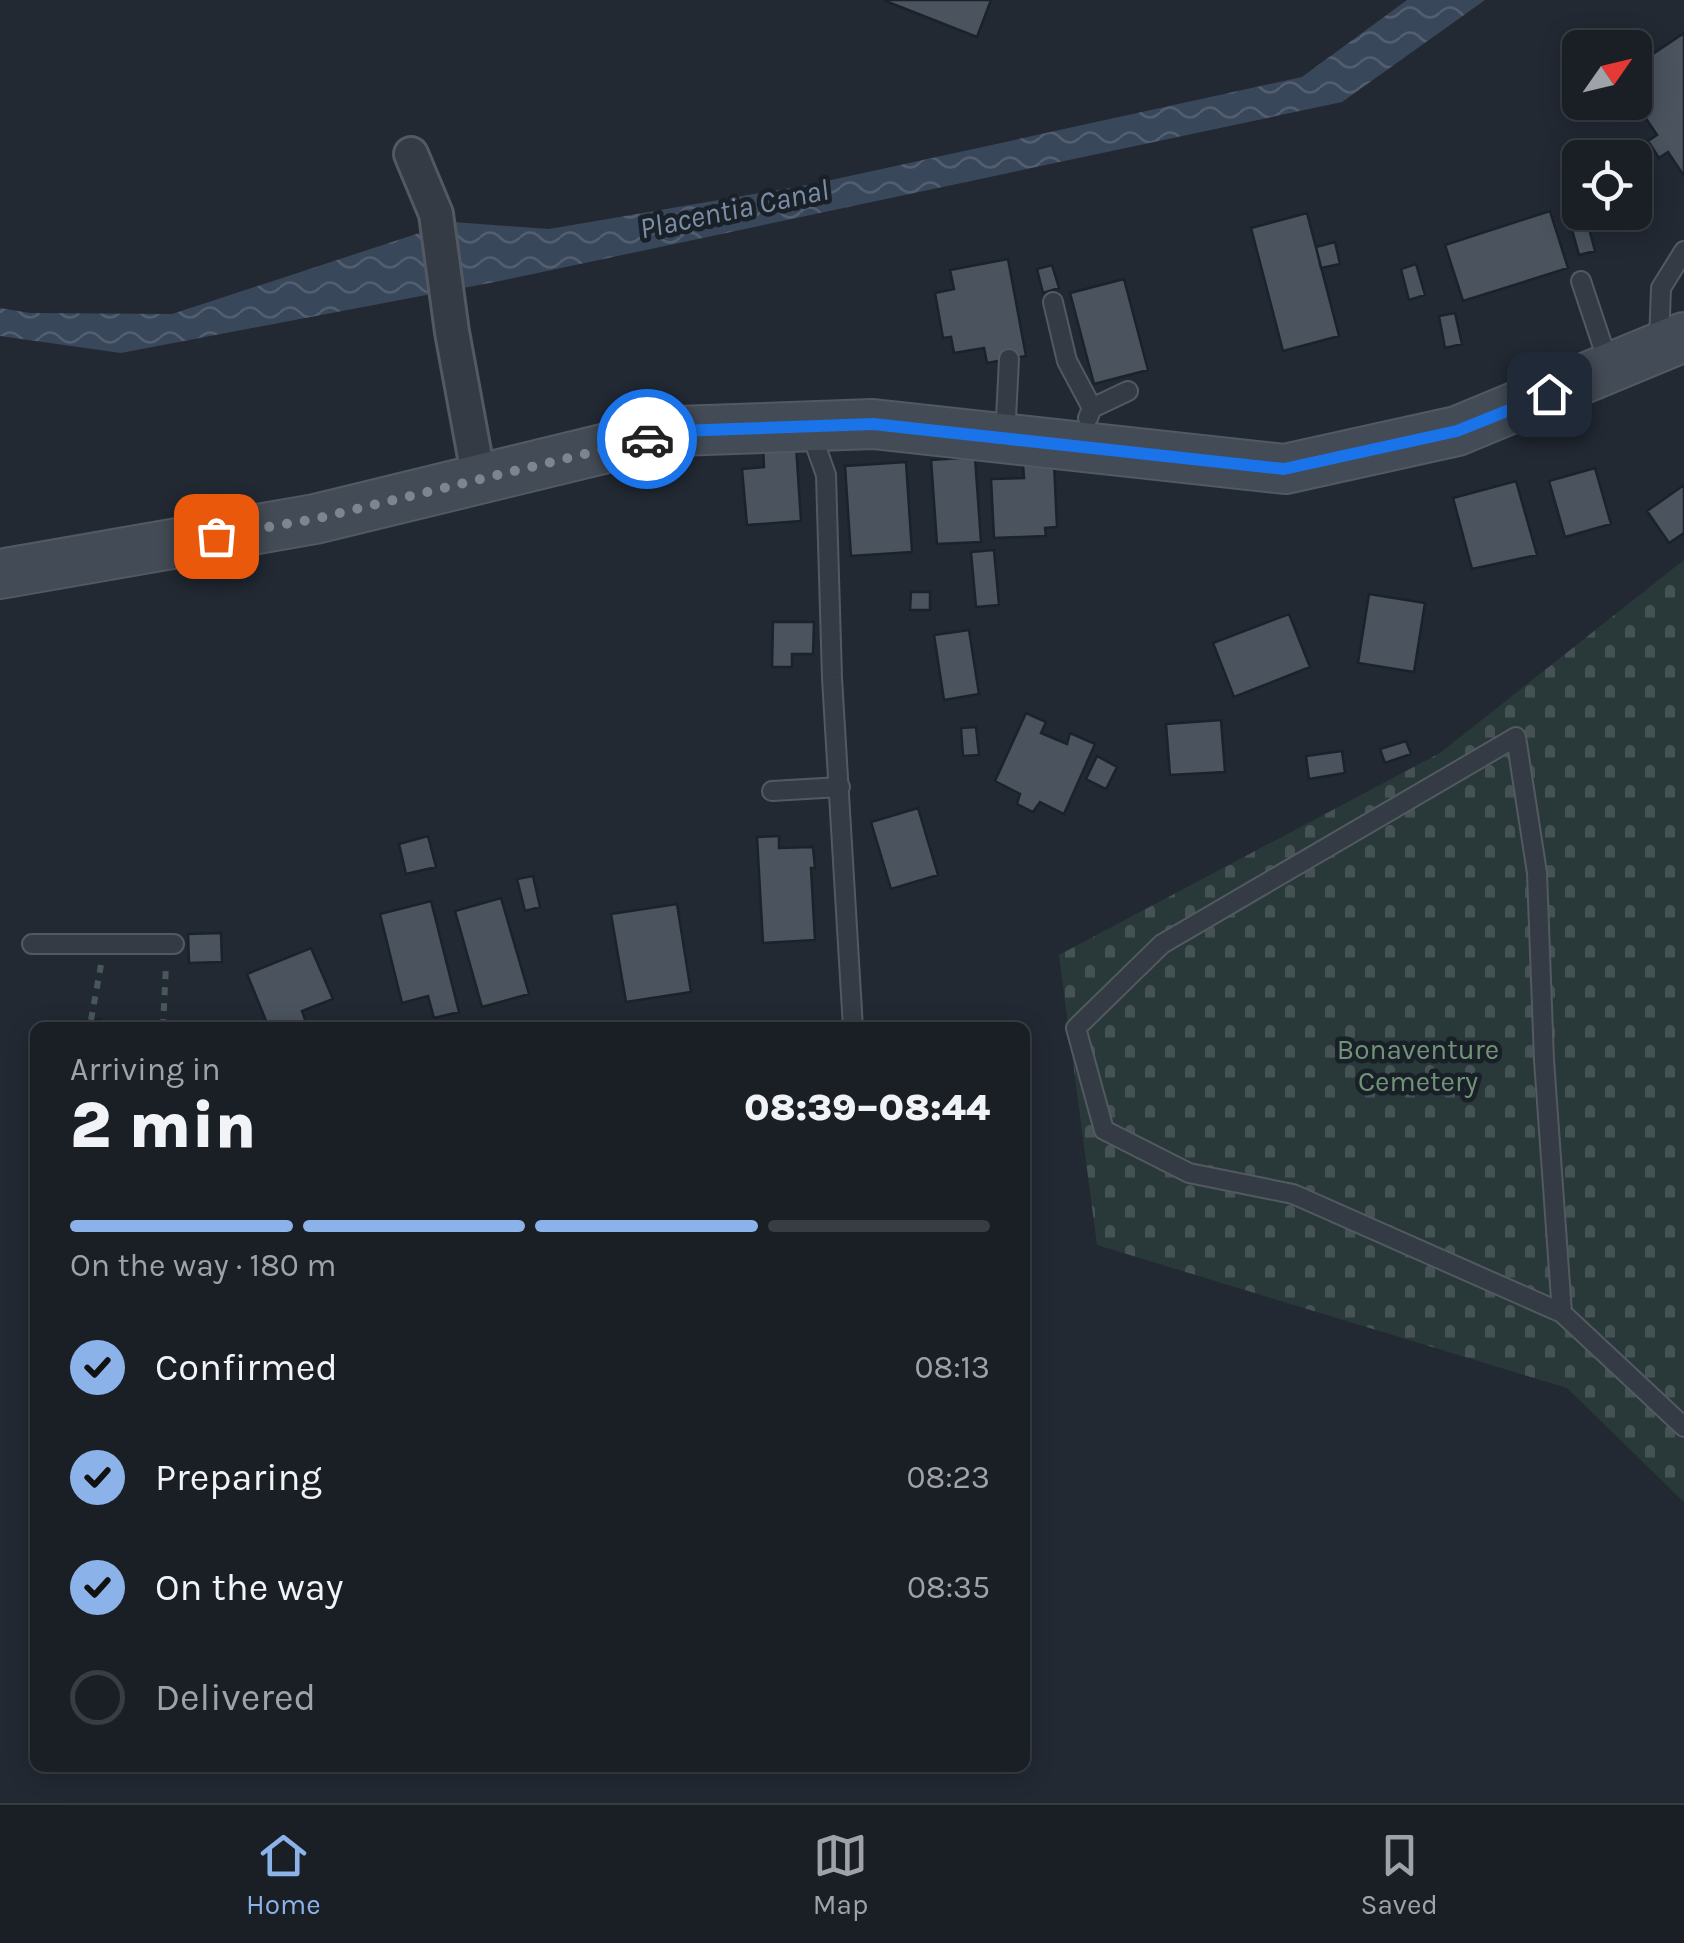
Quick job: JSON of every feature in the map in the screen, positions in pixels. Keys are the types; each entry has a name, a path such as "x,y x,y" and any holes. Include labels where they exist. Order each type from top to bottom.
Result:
{"street":[{"path":"411,154 436,214 452,332 479,480"},
{"path":"0,574 315,519 677,431 873,424 1006,439 1084,427 1284,469 1457,431 1671,343"}],"lane":[{"path":"1671,343 1661,288 1684,251"},
{"path":"1580,281 1610,368"},
{"path":"1052,302 1084,427 1128,391"},
{"path":"1006,439 1009,360"},
{"path":"809,426 826,475 832,678 853,1022"},
{"path":"1562,1314 1545,1080 1536,873 1516,738 1162,944 1076,1028 1104,1130 1190,1173 1293,1194 1562,1314 1684,1427"},
{"path":"772,791 840,787"},
{"path":"32,944 170,944"}],"path":[{"path":"91,1020 105,944"},
{"path":"164,1022 170,944"}],"green space":[{"name":"Bonaventure Cemetery","path":"1684,560 1684,1502 1567,1388 1097,1245 1059,955 1440,753"}],"water":[{"name":"Placentia Canal","path":"1407,0 1485,0 1342,102 500,281 121,353 0,336 0,308 30,313 172,314 453,222 549,229 813,184 1302,77"}],"building":[{"path":"883,0 991,0 977,37"},
{"path":"1684,33 1684,176 1668,152 1659,158 1650,140 1657,135 1647,120 1652,120 1652,55"},
{"path":"1550,211 1568,268 1463,301 1445,245"},
{"path":"1307,213 1339,336 1283,351 1251,228"},
{"path":"1572,230 1589,230 1595,251 1579,255"},
{"path":"1335,242 1340,264 1321,268 1316,247"},
{"path":"1008,259 1026,356 987,363 984,348 954,353 951,337 943,338 935,293 954,289 950,270"},
{"path":"1416,264 1425,295 1409,300 1401,269"},
{"path":"1052,265 1059,288 1043,293 1037,269"},
{"path":"1124,279 1148,370 1094,384 1070,293"},
{"path":"1455,313 1462,344 1445,348 1439,316"},
{"path":"796,445 801,521 747,525 742,469 764,467 763,447"},
{"path":"975,457 981,542 937,544 931,460"},
{"path":"906,462 912,552 851,556 845,466"},
{"path":"1054,463 1057,527 1045,528 1046,536 994,538 991,479 1024,478 1023,465"},
{"path":"1595,468 1611,524 1565,537 1549,481"},
{"path":"1516,481 1537,555 1472,569 1453,498"},
{"path":"1684,485 1684,533 1669,543 1647,511"},
{"path":"994,550 999,605 976,607 971,552"},
{"path":"911,592 930,592 930,610 910,610"},
{"path":"1369,594 1425,603 1414,672 1358,663"},
{"path":"1289,614 1310,667 1234,697 1213,643"},
{"path":"773,622 814,622 813,654 792,654 792,667 772,667"},
{"path":"969,630 979,694 944,700 934,635"},
{"path":"1026,713 1046,722 1041,733 1067,744 1070,733 1095,744 1064,814 1040,802 1033,812 1017,804 1020,794 995,781"},
{"path":"1221,720 1225,772 1170,775 1166,724"},
{"path":"976,727 979,755 963,756 961,728"},
{"path":"1406,741 1411,754 1385,763 1380,749"},
{"path":"1342,751 1345,773 1309,779 1306,756"},
{"path":"1097,756 1117,767 1106,789 1086,779"},
{"path":"918,808 938,875 891,889 871,822"},
{"path":"428,836 436,867 406,874 399,844"},
{"path":"779,836 779,848 813,847 815,940 763,943 757,837"},
{"path":"533,876 540,907 525,911 517,879"},
{"path":"501,898 529,994 482,1007 455,911"},
{"path":"431,901 459,1012 434,1018 428,996 402,1003 380,914"},
{"path":"677,904 691,992 626,1002 611,914"},
{"path":"221,933 222,962 189,963 188,934"},
{"path":"311,948 333,999 302,1011 306,1022 267,1022 247,974"}],"way so far":[{"path":"216,536 315,519 647,439"}],"route":[{"path":"647,439 677,431 873,424 1284,469 1457,431 1549,394"}]}
